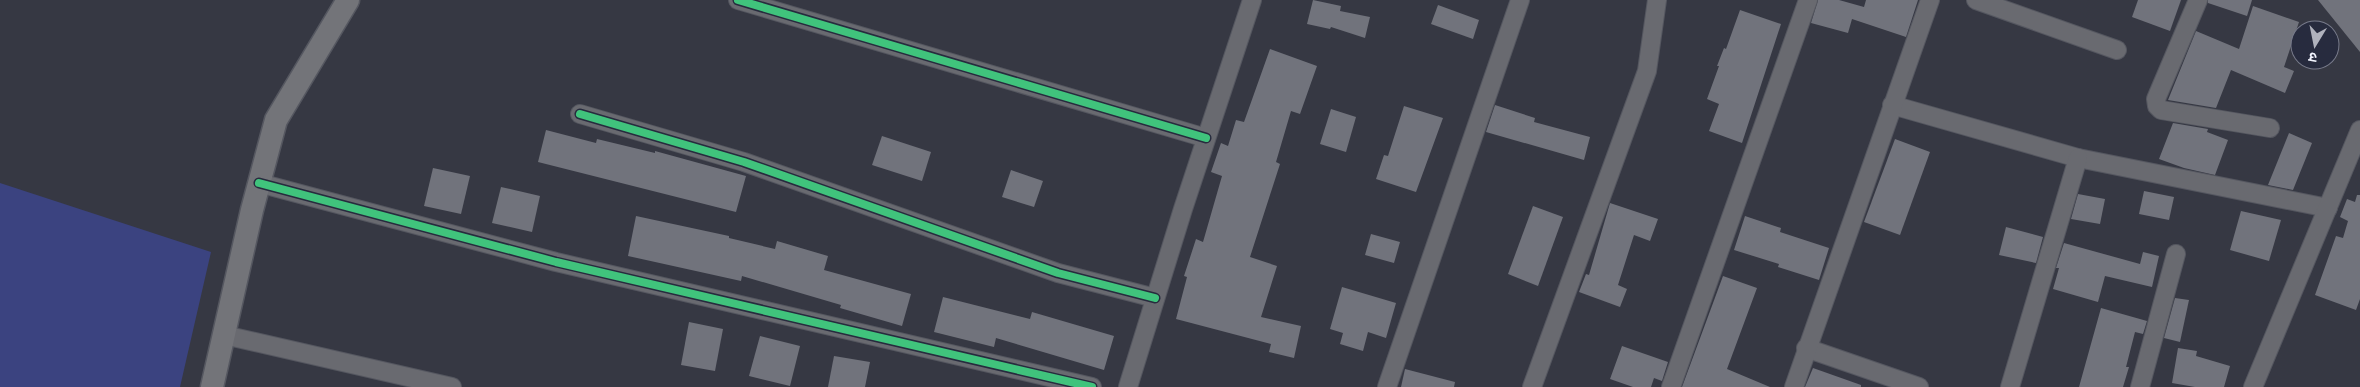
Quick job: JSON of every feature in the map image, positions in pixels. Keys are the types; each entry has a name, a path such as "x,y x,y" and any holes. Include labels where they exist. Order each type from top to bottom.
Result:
{"main road":[{"path":"212,387 259,184 276,120 348,0"}],"street":[{"path":"738,0 1206,138"},
{"path":"1128,387 1206,138 1252,0"},
{"path":"1387,387 1520,0"},
{"path":"1532,387 1647,71 1657,0"},
{"path":"1670,387 1808,0"},
{"path":"1794,387 1806,348 1930,0"},
{"path":"1976,0 2117,50"},
{"path":"2198,0 2156,99 2157,106 2161,110 2270,128"},
{"path":"1892,105 2078,158 2328,208"},
{"path":"580,114 744,162 1058,273 1156,298"},
{"path":"2253,387 2360,130"},
{"path":"2010,387 2078,158"},
{"path":"259,184 556,262 1092,387"},
{"path":"2140,387 2176,254"},
{"path":"224,335 452,387"},
{"path":"1806,348 1919,387"}],"shaded area":[{"path":"0,183 211,252 180,387 0,387"}],"building":[{"path":"1313,0 1341,6 1340,11 1370,17 1365,38 1331,27 1330,29 1307,24"},
{"path":"1818,0 1839,0 1864,7 1866,0 1918,0 1906,37 1852,19 1848,33 1811,23"},
{"path":"2138,0 2181,0 2170,31 2132,17"},
{"path":"2208,0 2252,0 2247,16 2208,3"},
{"path":"2318,0 2360,0 2360,52 2340,27 2340,20 2334,20"},
{"path":"1438,5 1479,20 1473,39 1431,24"},
{"path":"2253,6 2293,20 2290,20 2290,49 2284,67 2294,71 2285,93 2231,70 2216,108 2168,100 2196,31 2239,49"},
{"path":"1740,10 1781,24 1742,143 1709,131 1719,104 1707,99 1719,66 1717,66 1724,48 1726,49"},
{"path":"1270,49 1317,66 1300,114 1291,111 1276,162 1280,164 1250,257 1277,266 1261,317 1301,326 1294,358 1269,352 1271,344 1176,319 1187,277 1184,276 1196,239 1203,242 1222,176 1211,172 1221,143 1228,146 1236,120 1244,122"},
{"path":"1495,105 1535,118 1534,122 1590,137 1584,160 1486,132"},
{"path":"1404,106 1443,118 1416,192 1376,179 1384,155 1388,156"},
{"path":"1331,109 1356,117 1346,152 1320,144"},
{"path":"2173,123 2208,129 2207,132 2228,140 2215,175 2184,168 2159,159"},
{"path":"546,130 596,143 597,139 655,153 655,151 746,176 736,212 538,162"},
{"path":"2289,133 2312,143 2293,190 2268,185"},
{"path":"882,136 931,152 922,181 872,165"},
{"path":"1895,139 1930,152 1900,235 1864,222"},
{"path":"433,168 470,176 461,214 424,206"},
{"path":"1011,170 1043,181 1034,207 1002,197"},
{"path":"501,187 540,196 532,232 492,223"},
{"path":"2144,191 2174,197 2169,220 2139,214"},
{"path":"2078,194 2105,199 2100,224 2071,219"},
{"path":"2357,195 2360,195 2360,299 2356,310 2315,295 2336,236 2343,238 2348,221 2340,217 2347,199 2355,202"},
{"path":"1610,203 1658,219 1650,241 1634,235 1618,285 1627,289 1620,307 1579,292 1586,274 1589,275"},
{"path":"1533,206 1563,217 1538,286 1508,274"},
{"path":"2241,211 2281,220 2269,261 2230,250"},
{"path":"636,216 729,236 729,238 775,249 777,241 828,256 824,270 911,294 902,326 840,308 841,305 742,276 741,281 628,256"},
{"path":"1745,216 1781,228 1780,232 1829,248 1819,280 1778,267 1779,264 1734,250"},
{"path":"2006,227 2043,237 2036,263 1999,255"},
{"path":"1371,234 1400,242 1394,263 1365,255"},
{"path":"2064,243 2140,264 2143,252 2159,256 2152,287 2105,276 2098,302 2053,289 2059,268 2056,268"},
{"path":"1723,276 1757,288 1727,369 1770,387 1682,387"},
{"path":"1342,287 1396,303 1386,338 1368,332 1363,351 1340,344 1343,333 1330,329"},
{"path":"943,297 1030,319 1032,312 1114,336 1104,370 996,338 994,347 934,332"},
{"path":"2175,298 2189,300 2180,342 2164,338"},
{"path":"2101,308 2147,321 2143,334 2135,332 2126,367 2129,367 2123,387 2079,387"},
{"path":"689,322 723,329 715,371 681,365"},
{"path":"760,336 800,346 790,386 749,376"},
{"path":"1622,346 1668,362 1662,381 1654,378 1651,387 1633,387 1610,379"},
{"path":"2178,348 2197,351 2196,356 2230,366 2224,387 2195,387 2172,383"},
{"path":"834,356 870,362 865,387 828,387"},
{"path":"1813,368 1861,385 1861,387 1805,387"},
{"path":"1405,369 1455,382 1454,387 1401,387"}],"cycle path":[{"path":"738,0 1206,138"},
{"path":"580,114 744,162 1058,273 1155,298"},
{"path":"259,183 556,262 1092,387"}]}
